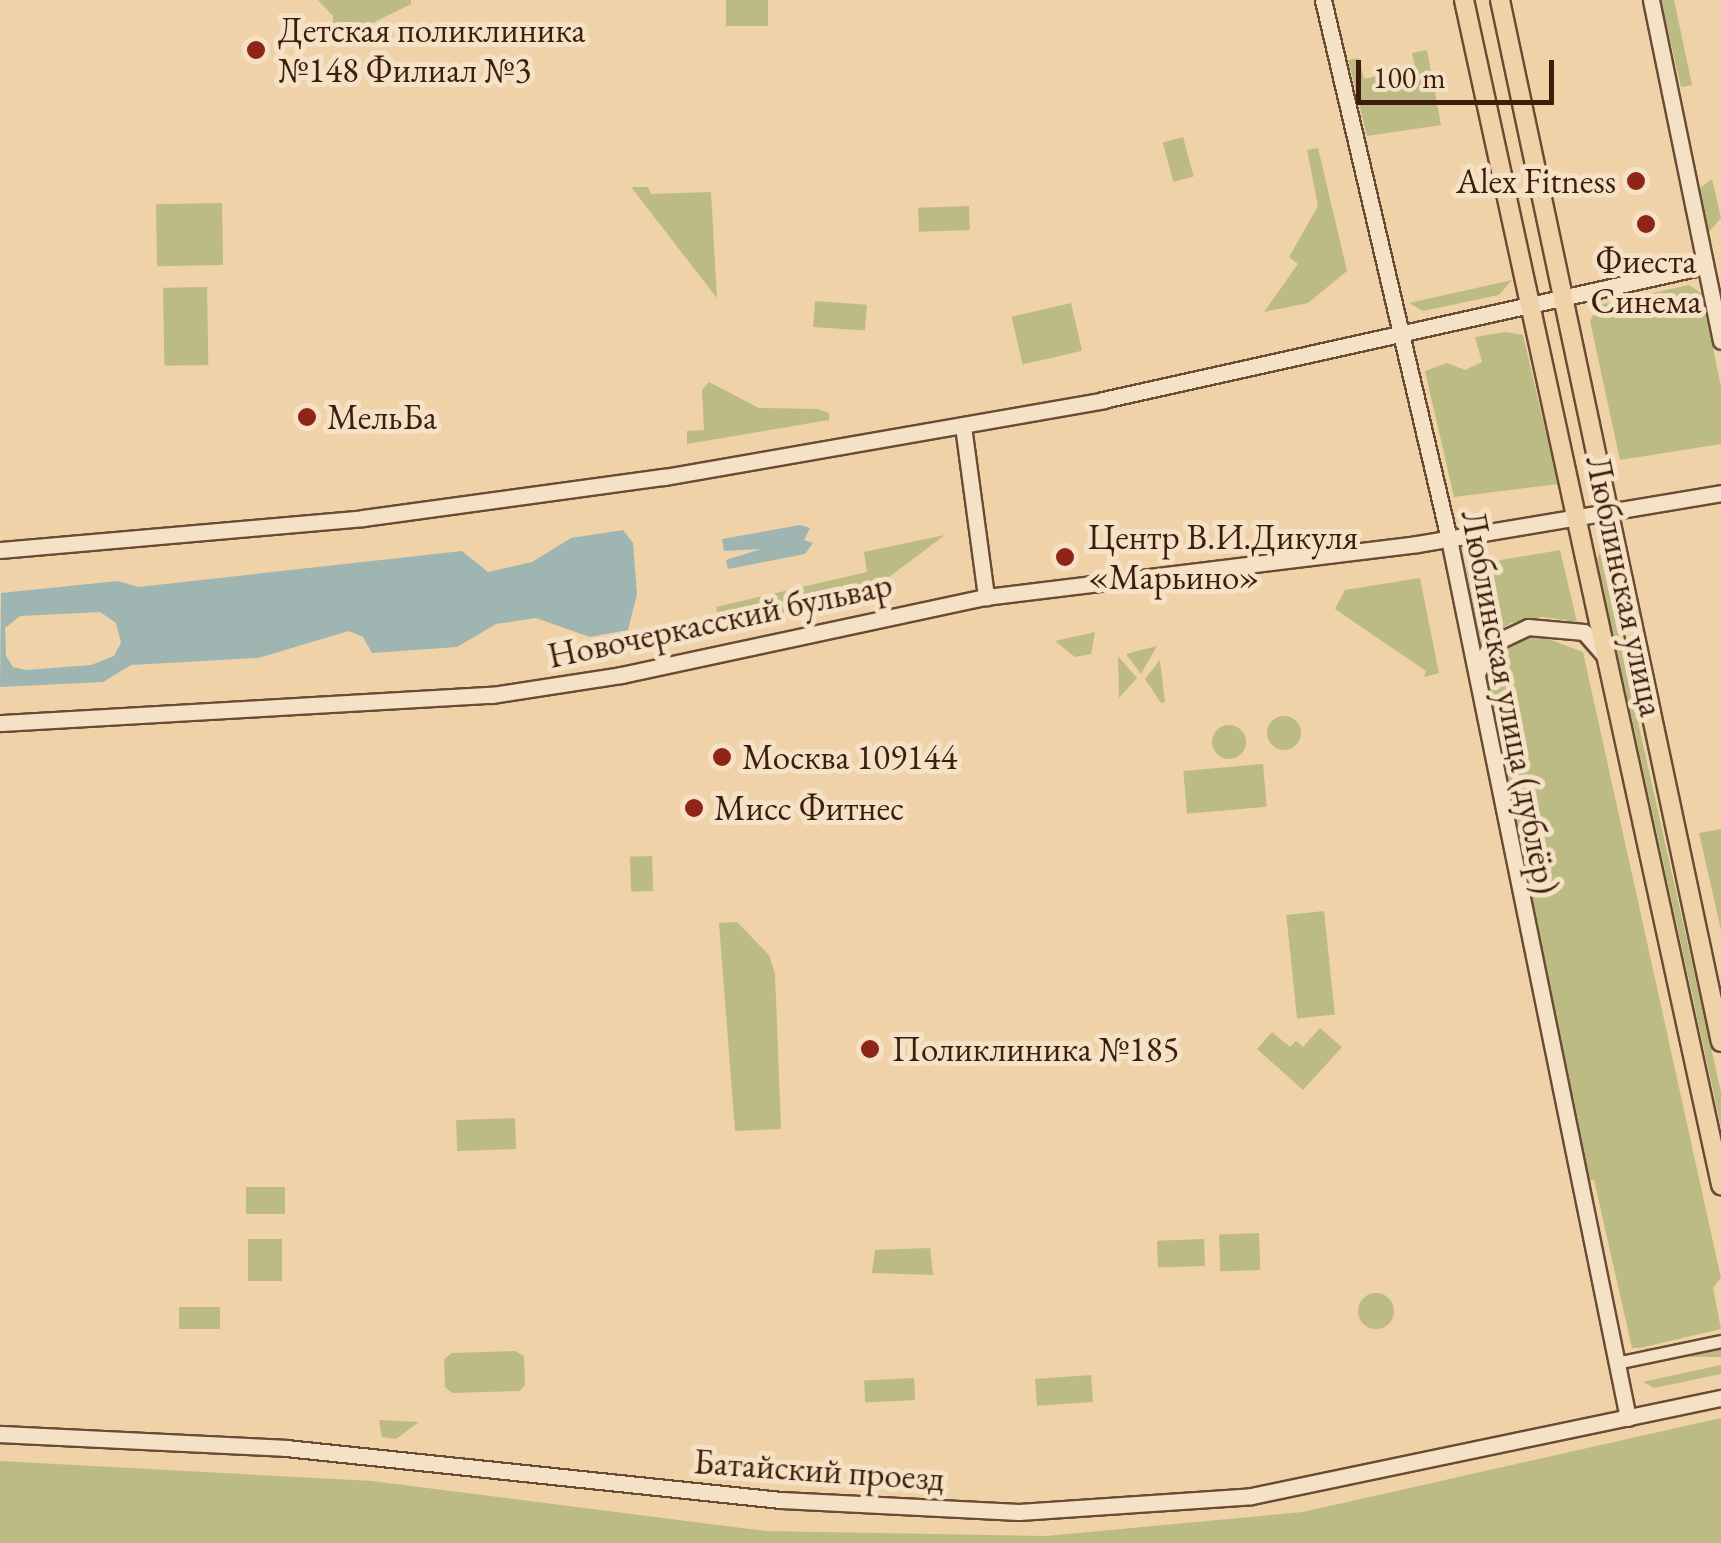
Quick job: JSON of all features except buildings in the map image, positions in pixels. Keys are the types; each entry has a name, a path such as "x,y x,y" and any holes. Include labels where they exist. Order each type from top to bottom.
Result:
{"main road":[{"name":"Люблинская улица","path":"1464,0 1721,1185"},
{"name":"Люблинская улица","path":"1500,0 1721,1042"}],"street":[{"name":"Люблинская улица (дублёр)","path":"1323,0 1448,539 1628,1418"},
{"path":"1651,0 1721,341"},
{"path":"0,550 475,505 963,426 1706,266"},
{"path":"963,426 986,597"},
{"name":"Новочеркасский бульвар","path":"0,723 492,695 642,670 986,597 1448,539 1721,493"},
{"path":"1476,678 1490,645 1516,629 1543,624 1584,632 1608,664"},
{"path":"1616,1363 1721,1341"},
{"name":"Батайский проезд","path":"0,1434 286,1448 780,1500 1019,1512 1251,1496 1721,1398"}],"shaded area":[{"path":"318,0 411,0 411,4 332,43 333,16"},
{"path":"726,0 768,0 768,26 726,26"},
{"path":"1661,0 1674,0 1692,85 1681,87"},
{"path":"1427,50 1441,125 1367,136 1348,60 1359,58 1364,79 1415,67 1412,53"},
{"path":"1183,137 1194,177 1173,182 1163,142"},
{"path":"1318,148 1347,271 1308,303 1264,312 1298,264 1289,257 1318,206 1307,150"},
{"path":"1712,179 1721,218 1709,232 1699,189"},
{"path":"631,187 648,187 651,194 711,192 717,298"},
{"path":"222,203 223,265 157,266 156,204"},
{"path":"969,206 970,230 919,232 918,208"},
{"path":"1512,280 1499,295 1423,311 1409,303"},
{"path":"1689,285 1702,294 1721,387 1721,444 1620,460 1590,321 1599,305"},
{"path":"207,287 208,365 164,366 163,288"},
{"path":"815,301 867,305 865,331 813,327"},
{"path":"1071,303 1082,351 1023,364 1012,317"},
{"path":"1505,332 1523,335 1558,484 1454,497 1425,371 1447,363 1465,370 1482,362 1475,337"},
{"path":"709,382 759,408 818,409 829,413 829,420 687,444 687,431 704,430 702,390"},
{"path":"945,535 869,592 720,628 716,607 867,572 864,552"},
{"path":"1560,550 1577,622 1543,617 1511,623 1480,642 1466,566"},
{"path":"1600,553 1721,1092 1721,1127 1597,559"},
{"path":"1420,578 1439,673 1424,677 1426,671 1335,609 1345,590"},
{"path":"1095,632 1091,654 1075,657 1055,641"},
{"path":"1538,635 1583,652 1721,1278 1713,1288 1721,1329 1640,1348 1632,1348 1594,1180 1588,1181 1484,674 1507,645"},
{"path":"1157,646 1141,674 1126,654"},
{"path":"1118,656 1137,678 1119,698"},
{"path":"1160,660 1165,702 1161,703 1145,679"},
{"path":"1284,716 1296,721 1301,733 1296,745 1284,750 1272,745 1267,733 1272,721"},
{"path":"1229,725 1241,730 1246,742 1241,754 1229,759 1217,754 1212,742 1217,730"},
{"path":"1263,764 1267,807 1187,814 1183,771"},
{"path":"1721,829 1721,930 1699,833"},
{"path":"652,856 653,891 631,892 630,857"},
{"path":"1324,911 1335,1014 1297,1018 1286,915"},
{"path":"737,922 769,955 775,974 781,1129 735,1131 719,923"},
{"path":"1320,1028 1342,1047 1303,1090 1257,1049 1272,1032 1290,1047 1296,1041 1303,1047"},
{"path":"515,1118 516,1149 457,1151 456,1120"},
{"path":"246,1187 285,1187 285,1214 246,1214"},
{"path":"1259,1233 1260,1270 1220,1271 1219,1234"},
{"path":"248,1239 282,1239 282,1281 248,1281"},
{"path":"1204,1239 1205,1266 1158,1268 1157,1241"},
{"path":"930,1248 933,1275 872,1273 875,1250"},
{"path":"1376,1293 1389,1298 1394,1311 1389,1324 1376,1329 1363,1324 1358,1311 1363,1298"},
{"path":"179,1307 220,1307 220,1329 179,1329"},
{"path":"1646,1348 1721,1348 1721,1357 1646,1357"},
{"path":"515,1351 524,1356 525,1385 519,1391 452,1393 445,1387 444,1359 452,1353"},
{"path":"1721,1365 1721,1374 1654,1388 1643,1382"},
{"path":"1091,1375 1093,1402 1037,1406 1035,1379"},
{"path":"914,1378 915,1400 865,1403 864,1381"},
{"path":"1721,1418 1721,1543 0,1543 0,1461 372,1481 765,1531 1046,1536 1303,1512"},
{"path":"379,1420 419,1422 396,1439 382,1437"}],"water":[{"path":"800,525 810,528 804,540 813,543 805,554 728,569 726,560 761,549 724,551 722,539"},
{"path":"623,530 633,543 637,594 628,630 590,637 536,618 496,624 457,647 372,653 363,637 349,631 258,658 131,665 103,682 0,687 1,593 118,581 138,587 462,551 488,572 532,562 571,538","holes":["100,612 116,623 121,643 114,656 91,665 26,670 13,667 6,656 5,628 20,616"]}],"place":[{"name":"Детская поликлиника №148 Филиал №3","path":"256,50"},
{"name":"Alex Fitness","path":"1636,181"},
{"name":"Фиеста Синема","path":"1646,224"},
{"name":"МельБа","path":"307,417"},
{"name":"Центр В.И.Дикуля «Марьино»","path":"1065,557"},
{"name":"Москва 109144","path":"722,757"},
{"name":"Мисс Фитнес","path":"694,808"},
{"name":"Поликлиника №185","path":"870,1049"}]}
